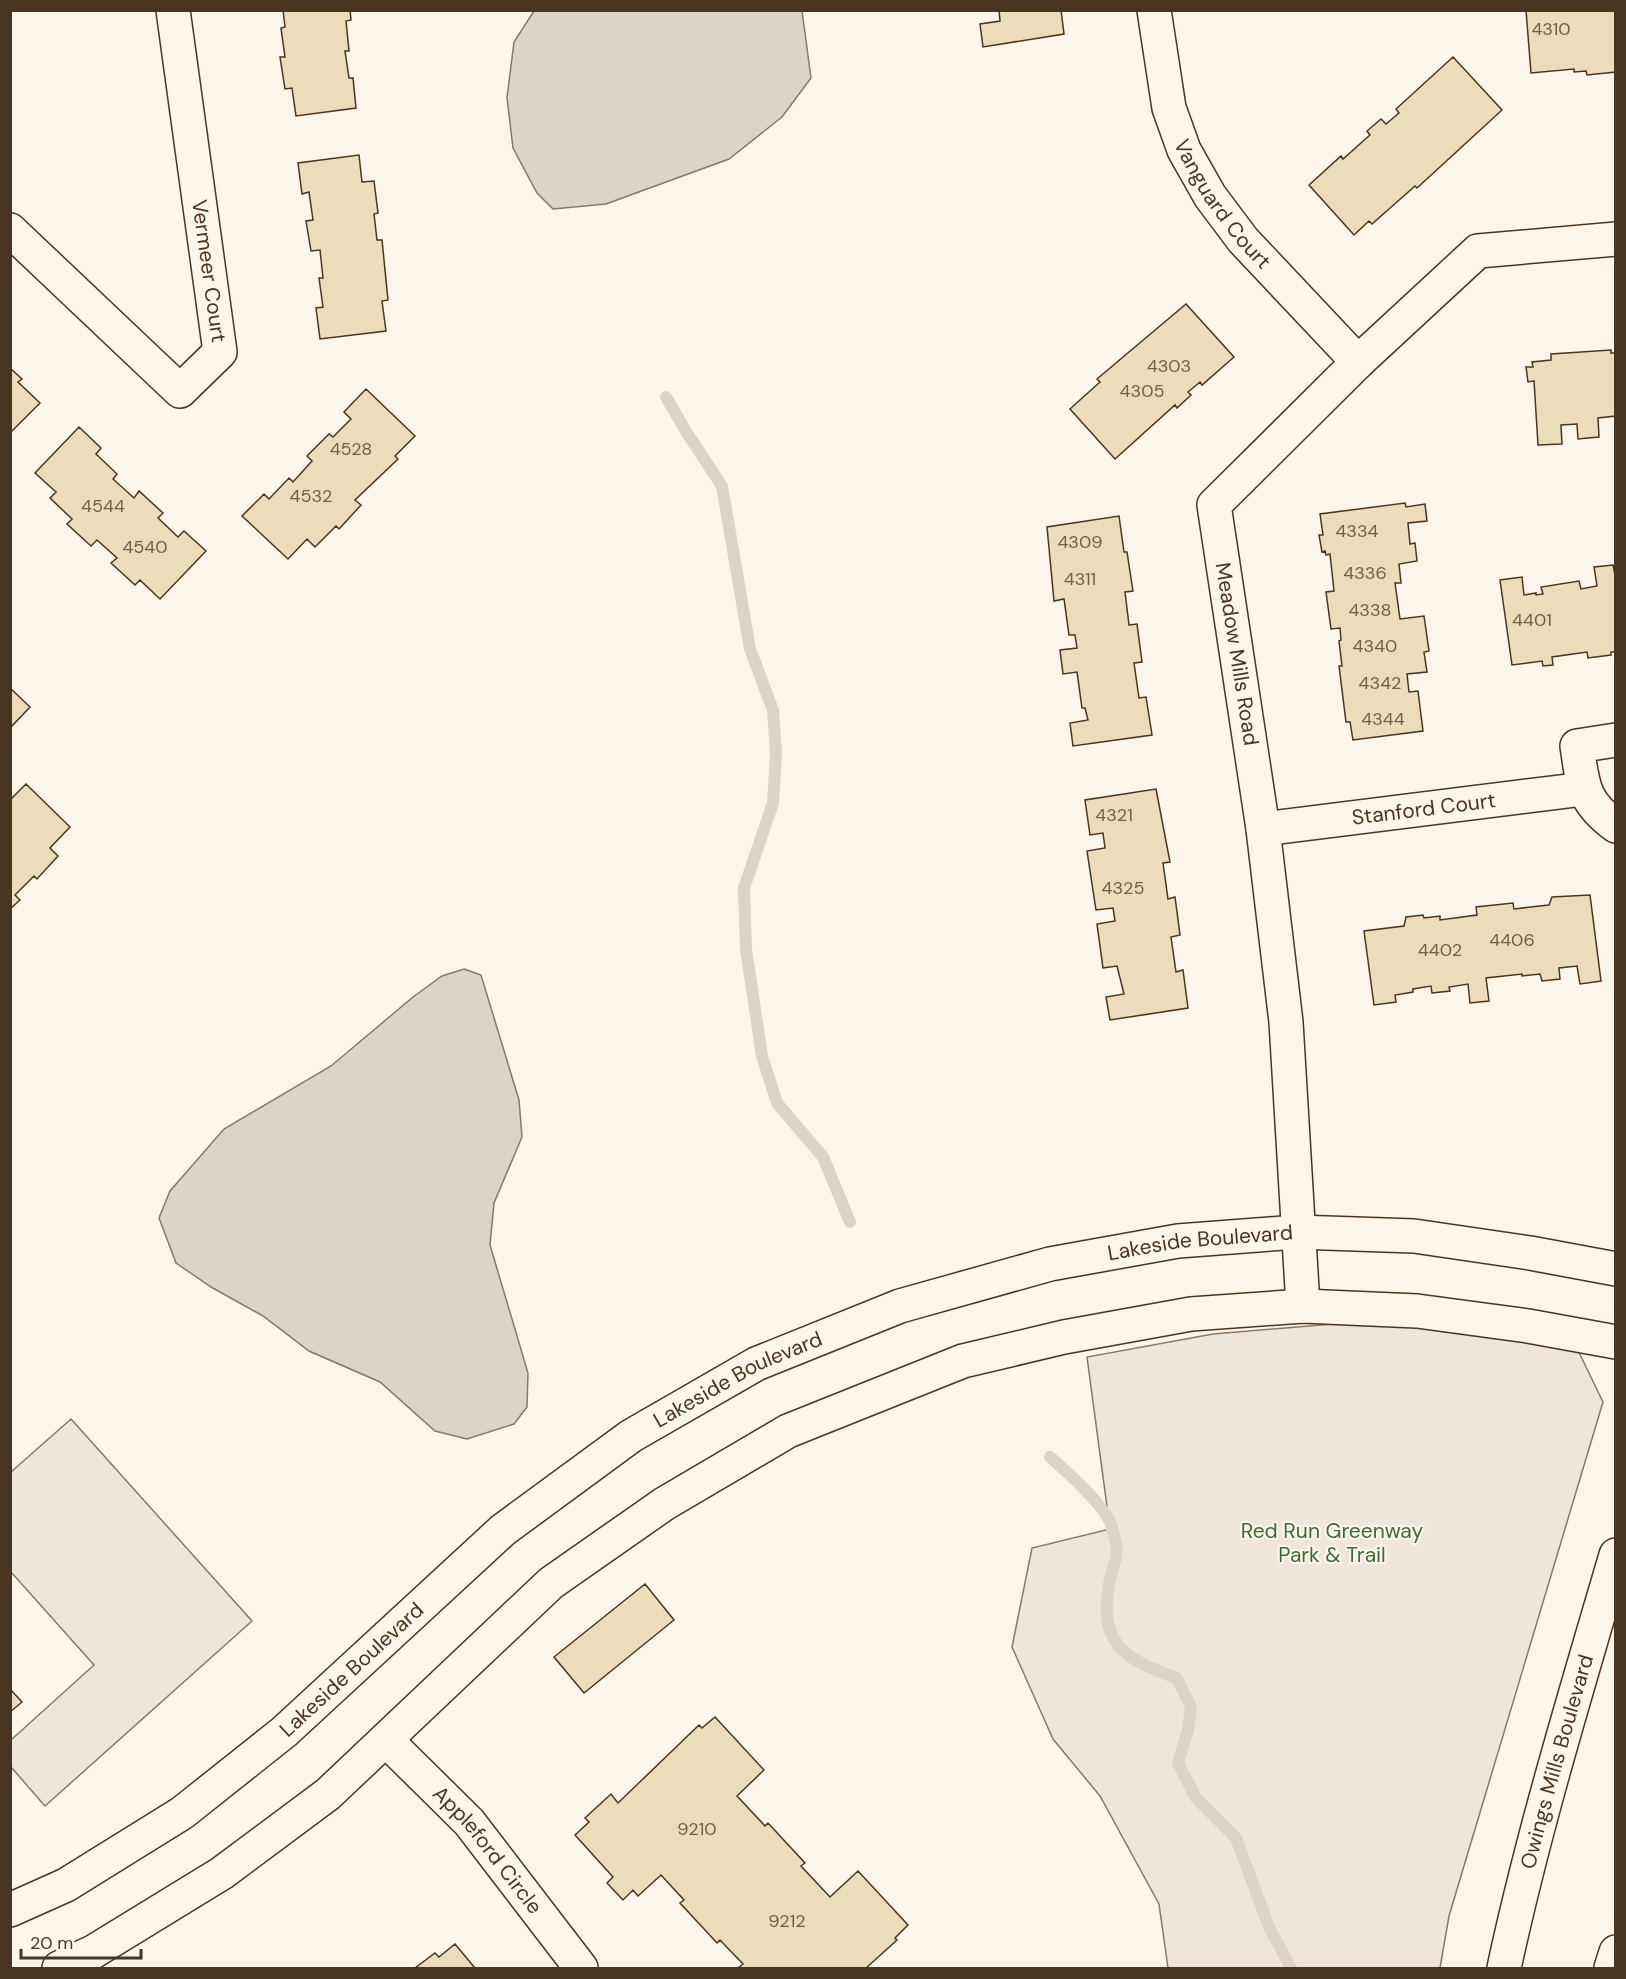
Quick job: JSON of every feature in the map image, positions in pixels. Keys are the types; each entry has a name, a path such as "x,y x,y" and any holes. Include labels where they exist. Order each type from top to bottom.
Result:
{"main road":[{"name":"Vermeer Court","path":"10,230 180,391 220,352 173,10"},
{"name":"Vanguard Court","path":"1154,10 1169,108 1189,159 1210,195 1243,240 1358,362"},
{"name":"Meadow Mills Road","path":"1303,1306 1286,1022 1263,828 1214,505 1358,362 1478,251 1616,239"},
{"path":"1616,740 1577,746 1584,789 1598,813 1616,826"},
{"name":"Stanford Court","path":"1263,828 1584,789"},
{"name":"Lakeside Boulevard","path":"10,1910 66,1885 182,1813 284,1732 503,1530 632,1436 756,1364 900,1306 1050,1264 1178,1241 1297,1232 1414,1236 1530,1253 1616,1269"},
{"path":"59,1968 93,1952 222,1873 328,1794 551,1583 664,1504 788,1431 963,1361 1064,1337 1191,1314 1303,1306 1417,1311 1528,1326 1616,1342"},
{"name":"Owings Mills Boulevard","path":"1504,1968 1517,1909 1563,1736 1616,1555"},
{"name":"Appleford Circle","path":"386,1740 469,1822 581,1968"},
{"path":"1611,1968 1616,1952"}],"green space":[{"name":"Red Run Greenway Park & Trail","path":"1345,1323 1434,1324 1572,1338 1603,1402 1449,1916 1440,1968 1168,1968 1159,1904 1100,1796 1053,1739 1012,1647 1032,1548 1110,1529 1087,1357 1213,1334"}],"shaded area":[{"path":"534,11 802,11 811,78 782,117 729,159 606,204 553,209 537,193 513,148 507,98 514,42"},
{"path":"464,969 481,975 519,1100 522,1137 494,1203 490,1245 528,1373 527,1407 514,1424 467,1439 435,1431 380,1382 309,1351 263,1316 211,1287 176,1263 159,1218 170,1191 224,1129 331,1066 413,997 442,976"},
{"path":"71,1419 252,1621 45,1806 11,1767 11,1740 94,1665 11,1572 11,1472"}],"building":[{"path":"283,10 350,10 351,20 346,21 349,51 345,51 349,78 353,78 356,108 296,116 292,88 285,89 280,57 285,57 281,28 285,27"},
{"path":"999,10 1061,10 1064,34 983,47 980,24 1000,21"},
{"path":"1526,10 1616,10 1616,72 1587,75 1586,71 1574,72 1574,69 1531,73"},
{"path":"1453,57 1502,110 1417,188 1415,186 1372,224 1369,221 1354,235 1309,185 1341,156 1343,159 1370,135 1367,131 1381,119 1386,124 1399,113 1396,109"},
{"path":"359,155 362,182 374,181 378,213 374,214 377,240 382,240 388,300 382,301 386,331 320,339 316,308 323,307 319,278 323,278 320,250 311,251 306,221 313,220 309,192 302,194 298,163"},
{"path":"1186,304 1234,357 1202,385 1200,382 1188,392 1191,395 1177,408 1175,405 1115,459 1070,409 1100,382 1097,379"},
{"path":"1611,350 1611,353 1616,353 1616,416 1598,418 1599,437 1578,439 1577,424 1561,425 1562,444 1538,445 1534,381 1528,382 1526,367 1533,367 1532,362 1551,360 1551,354"},
{"path":"10,368 22,379 18,382 40,403 10,433"},
{"path":"366,389 415,436 395,456 398,459 355,500 361,505 339,529 336,526 315,547 307,539 288,559 242,516 264,494 269,499 289,478 293,482 312,461 307,456 329,434 333,437 351,419 344,412"},
{"path":"79,427 101,448 96,454 117,474 113,479 134,498 139,491 163,513 158,518 178,537 184,531 206,551 160,599 140,580 135,585 111,563 117,558 97,540 91,546 67,524 72,519 50,498 56,492 35,473"},
{"path":"1405,503 1406,507 1425,504 1427,521 1408,523 1410,544 1415,543 1417,561 1399,564 1401,583 1395,583 1400,619 1424,616 1429,651 1424,652 1427,672 1407,674 1409,692 1418,691 1423,731 1353,740 1350,722 1346,722 1339,666 1342,666 1340,628 1331,629 1326,592 1334,591 1330,554 1326,555 1325,551 1322,552 1319,535 1323,535 1320,514"},
{"path":"1119,516 1133,591 1125,592 1129,625 1137,624 1142,662 1134,663 1139,698 1146,697 1152,735 1073,746 1070,723 1088,720 1085,708 1082,708 1077,672 1063,674 1060,650 1077,648 1075,635 1069,635 1064,599 1054,601 1047,527"},
{"path":"1613,565 1616,580 1616,652 1611,652 1611,655 1588,658 1587,652 1552,657 1553,665 1543,666 1542,661 1512,665 1500,580 1522,577 1524,595 1536,593 1536,595 1543,594 1541,587 1579,581 1581,589 1597,586 1594,567"},
{"path":"10,688 30,707 10,728"},
{"path":"26,784 70,827 50,848 58,856 37,879 34,876 15,895 20,900 10,909 10,800"},
{"path":"1156,789 1170,862 1163,863 1168,899 1175,897 1180,935 1171,937 1176,972 1183,970 1188,1008 1110,1020 1106,997 1124,994 1117,966 1103,968 1097,924 1115,921 1113,908 1096,910 1087,851 1105,848 1103,833 1090,835 1085,800"},
{"path":"1590,895 1601,981 1580,984 1577,966 1559,968 1560,979 1542,981 1540,974 1486,978 1489,1001 1470,1003 1468,984 1449,987 1450,991 1432,993 1431,986 1413,989 1413,992 1395,995 1396,1002 1374,1005 1364,931 1404,926 1406,917 1440,916 1440,920 1477,915 1476,907 1513,903 1514,909 1549,905 1552,897"},
{"path":"645,1584 674,1620 584,1693 554,1657"},
{"path":"10,1689 22,1702 10,1712"},
{"path":"715,1717 764,1770 737,1796 765,1826 768,1823 805,1863 801,1866 830,1897 858,1871 908,1925 895,1938 897,1940 866,1968 738,1968 743,1964 720,1940 717,1943 680,1903 684,1900 661,1875 638,1896 633,1890 623,1900 607,1883 613,1877 575,1835 589,1822 585,1818 611,1794 618,1803 699,1725 702,1728"},
{"path":"455,1944 475,1968 415,1968 435,1953 439,1957"}],"waterway":[{"path":"666,397 722,486 750,649 773,710 776,754 773,803 744,888 746,949 762,1056 777,1103 823,1157 850,1222"},
{"path":"1050,1457 1085,1490 1108,1518 1116,1549 1107,1601 1107,1618 1111,1633 1128,1655 1177,1678 1191,1707 1188,1730 1178,1763 1196,1798 1236,1838 1269,1927 1291,1968"}]}
